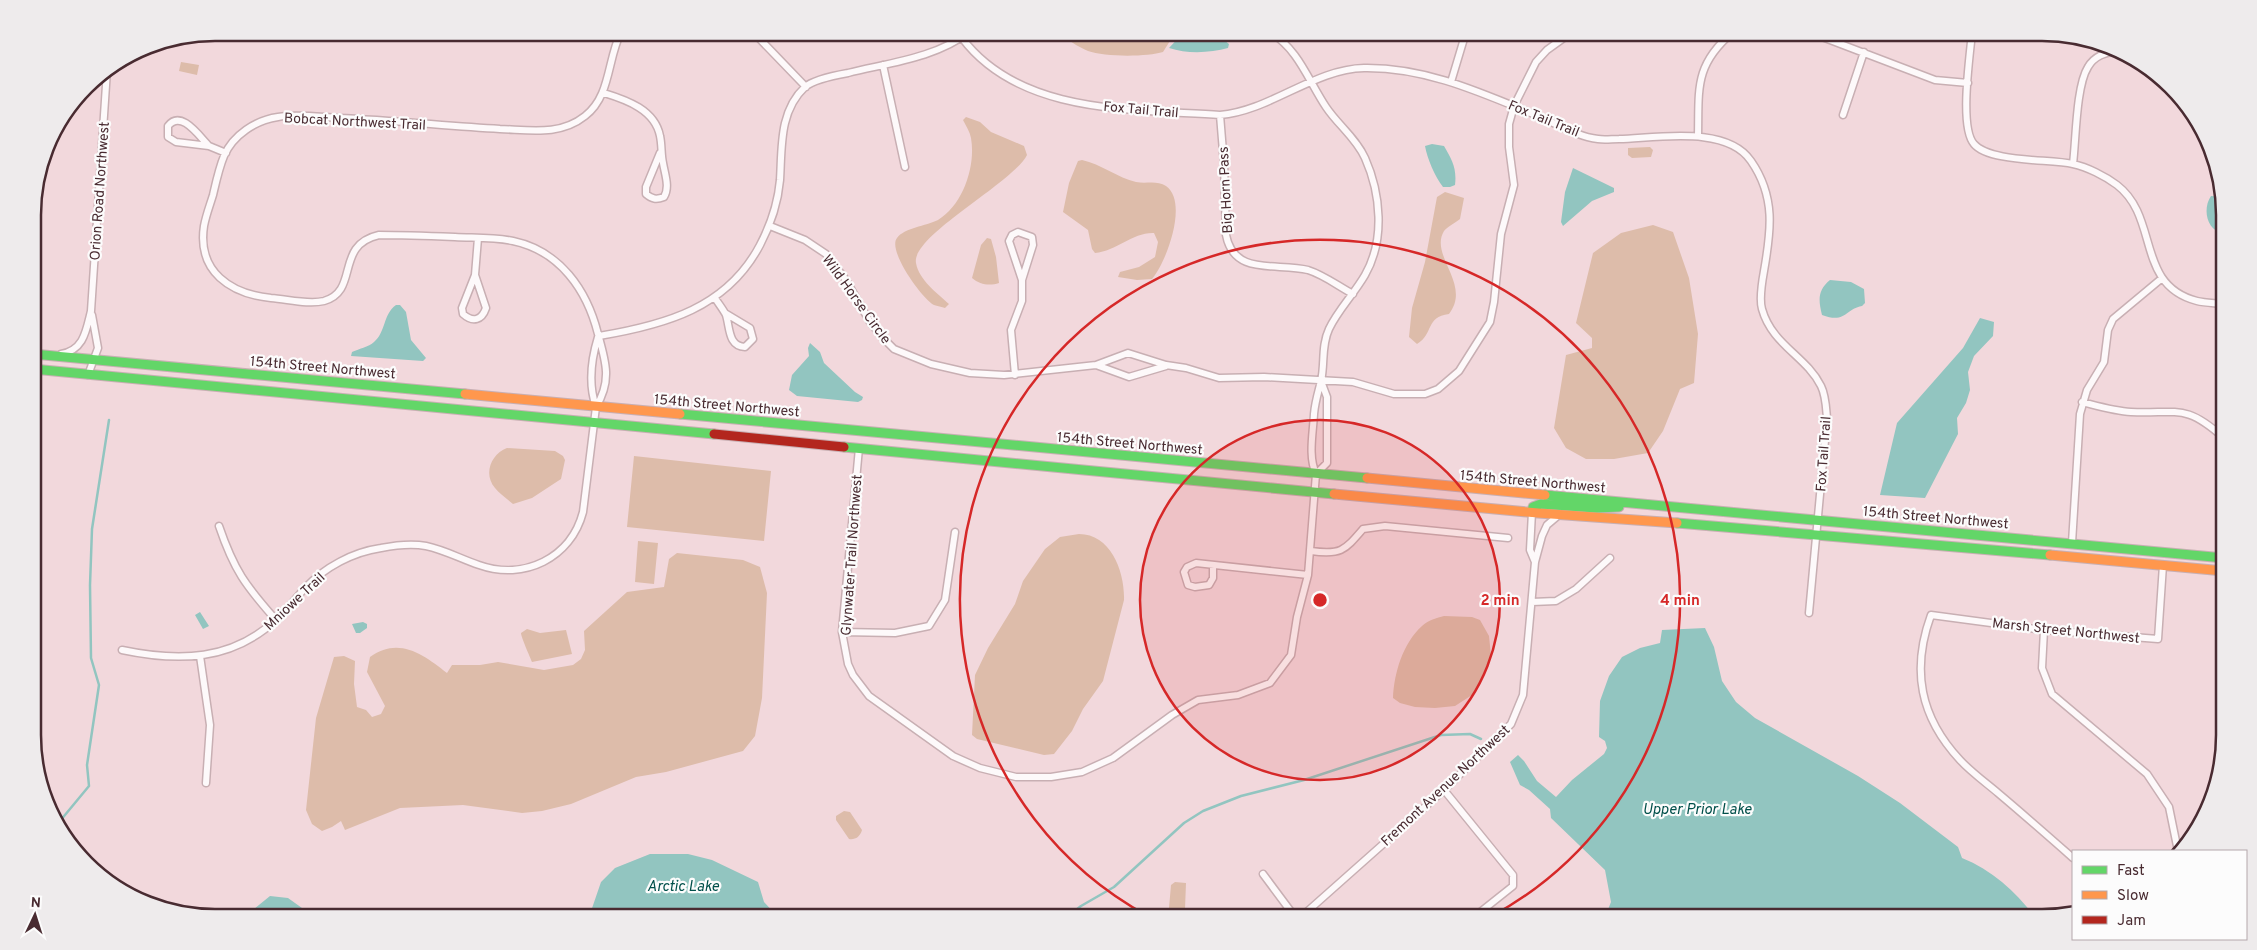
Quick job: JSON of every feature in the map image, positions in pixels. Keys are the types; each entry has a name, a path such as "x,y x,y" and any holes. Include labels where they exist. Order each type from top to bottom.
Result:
{"street":[{"path":"1280,41 1300,61 1326,107 1356,142 1364,157 1376,192 1379,228 1376,246 1366,274 1329,328 1322,351 1321,380 1315,397 1311,463 1316,474 1327,463 1327,397 1321,380"},
{"path":"1451,82 1463,41"},
{"name":"Wild Horse Circle","path":"770,226 805,240 826,254 846,280 870,322 894,349 931,364 970,373 1015,375 1096,365 1128,354 1219,378 1264,377 1353,382 1394,394 1424,394 1438,389 1459,371 1490,322 1493,313 1501,234 1514,185 1509,147 1509,124 1514,106 1536,62 1546,50 1559,41"},
{"path":"1698,136 1699,93 1702,70 1716,47 1723,41"},
{"path":"1834,41 1936,80 1968,83"},
{"path":"1971,41 1966,116 1967,133 1974,145 1987,154 2073,164 2095,172 2118,186 2138,210 2152,259 2161,279 2175,290 2196,300 2216,303"},
{"name":"Bobcat Northwest Trail","path":"594,422 596,407 605,392 606,364 587,300 578,285 557,263 530,246 507,240 379,234 366,238 358,244 352,253 342,286 334,296 324,301 313,302 246,294 234,289 221,280 206,255 204,226 226,153 238,137 248,128 262,121 277,117 402,120 459,127 552,130 566,128 587,115 604,93 612,55 617,42"},
{"path":"762,42 806,87"},
{"path":"599,336 682,315 714,298 732,283 750,263 770,226 778,194 784,123 806,87 834,76 934,51 956,42"},
{"name":"Fox Tail Trail","path":"965,42 985,63 1002,74 1041,93 1062,100 1115,108 1220,116 1242,112 1313,82 1350,69 1365,68 1408,71 1451,82 1598,140 1698,136 1730,143 1750,159 1765,184 1771,233 1763,278 1761,307 1776,338 1811,373 1820,384 1825,397 1827,419 1809,613"},
{"path":"1843,115 1864,52"},
{"path":"2073,164 2081,84 2088,66 2100,54 2106,53"},
{"path":"884,64 905,167"},
{"name":"Orion Road Northwest","path":"52,356 72,352 78,346 85,336 92,311 105,80"},
{"path":"604,93 620,98 648,113 657,126 661,137 660,153 668,185 664,197 657,199 651,198 646,194 646,187 660,153"},
{"name":"Big Horn Pass","path":"1220,116 1224,164 1226,234 1228,244 1233,252 1248,263 1306,270 1316,273 1353,294"},
{"path":"209,146 184,122 178,119 172,121 168,126 168,136 172,140 209,146 226,153"},
{"path":"1015,375 1011,330 1022,301 1022,280 1033,245 1032,237 1018,232 1012,235 1009,241 1022,280"},
{"path":"475,275 486,308 480,318 474,320 467,318 463,314 462,308 475,275 478,238"},
{"path":"2072,543 2080,414 2086,390 2104,362 2108,330 2113,319 2161,279"},
{"path":"714,298 725,313 732,340 740,347 745,347 752,339 753,334 750,328 725,313"},
{"name":"Orion Road Northwest","path":"88,375 98,348 92,311"},
{"name":"Bobcat Northwest Trail","path":"596,407 590,391 593,353 599,336"},
{"name":"154th Street Northwest","path":"42,355 2216,557"},
{"name":"Wild Horse Circle","path":"1096,365 1129,377 1166,365"},
{"name":"154th Street Northwest","path":"42,370 1532,512 1816,534 2216,570"},
{"path":"2082,402 2129,412 2187,412 2200,418 2216,431"},
{"name":"Mniowe Trail","path":"122,650 150,656 180,658 200,656 238,645 276,620 307,586 322,573 341,560 364,551 402,545 424,546 444,550 480,566 512,570 526,569 544,562 559,553 579,528 583,512 594,422"},
{"name":"Glynwater Trail Northwest","path":"859,448 842,632 848,664 853,675 869,696 953,756 980,768 1016,777 1051,777 1082,772 1113,758 1172,715 1198,700 1238,695 1270,683 1290,656 1297,617 1308,575 1316,474"},
{"path":"1532,512 1533,507 1541,504 1598,508 1644,505"},
{"name":"Fremont Avenue Northwest","path":"1532,512 1530,550 1535,562"},
{"name":"Fremont Avenue Northwest","path":"1311,908 1444,790 1511,724 1523,695 1535,562 1542,536 1548,525 1560,514"},
{"path":"219,526 230,559 242,580 276,620"},
{"path":"1311,551 1332,554 1348,546 1364,529 1385,526 1508,538"},
{"path":"842,632 895,633 929,626 946,600 955,532"},
{"path":"1532,602 1556,601 1576,589 1610,558"},
{"path":"1213,566 1213,578 1208,586 1195,587 1188,584 1184,572 1187,567 1196,563 1308,575"},
{"name":"Marsh Street Northwest","path":"2072,857 1961,761 1943,739 1924,703 1919,669 1922,639 1931,615 2044,630 2158,639 2162,565"},
{"path":"2044,630 2042,668 2052,694 2147,774 2169,807 2177,845"},
{"path":"200,656 210,725 206,783"},
{"path":"1444,790 1513,875 1513,886 1485,908"},
{"path":"1263,874 1289,908"}],"shaded area":[{"path":"1170,41 1163,52 1126,56 1095,53 1071,42"},
{"path":"181,62 199,65 197,75 179,71"},
{"path":"966,117 980,122 991,132 1024,146 1027,155 1018,167 1003,180 945,224 929,239 919,252 916,263 918,269 929,286 949,304 945,308 934,305 914,284 901,263 895,244 900,235 910,229 938,220 947,213 961,195 969,172 972,149 969,131 963,120"},
{"path":"1650,147 1653,150 1651,157 1632,158 1628,155 1628,148"},
{"path":"1082,160 1129,180 1163,184 1173,194 1175,218 1173,232 1169,247 1158,271 1152,279 1137,280 1118,277 1120,272 1139,267 1155,257 1158,242 1154,233 1139,235 1111,249 1095,253 1092,249 1088,230 1063,212 1069,183 1078,161"},
{"path":"1445,192 1464,198 1460,219 1444,231 1441,241 1445,260 1454,281 1455,303 1449,314 1441,316 1433,322 1426,336 1417,344 1409,337 1412,308 1425,262 1437,197"},
{"path":"1653,225 1673,232 1689,278 1698,334 1694,383 1680,389 1663,431 1648,453 1614,459 1586,459 1566,448 1554,428 1566,355 1592,348 1592,338 1576,323 1593,253 1621,233"},
{"path":"987,238 991,239 996,257 999,283 985,284 972,278 981,245"},
{"path":"507,448 555,451 563,456 565,460 561,479 532,498 513,504 491,483 489,471 493,460 501,451"},
{"path":"634,456 771,471 764,541 627,527"},
{"path":"1079,534 1100,540 1108,548 1119,567 1124,589 1124,600 1103,681 1083,709 1072,731 1054,754 1044,755 977,739 972,735 975,675 988,648 1015,604 1023,581 1045,549 1060,537"},
{"path":"638,541 658,543 654,584 635,582"},
{"path":"677,553 743,560 760,567 767,593 762,698 755,736 743,751 666,772 636,777 571,804 542,811 522,813 463,805 400,808 345,830 341,821 322,831 312,824 306,810 316,718 334,657 344,656 355,661 354,684 357,707 366,710 372,717 381,714 385,706 367,672 370,657 391,648 411,650 420,654 447,673 452,665 480,665 498,662 544,670 573,665 581,659 585,650 584,631 627,592 664,587 669,559"},
{"path":"1444,616 1472,617 1480,620 1489,636 1491,656 1479,683 1472,695 1455,706 1415,707 1400,703 1393,698 1395,679 1405,650 1415,633 1424,624"},
{"path":"527,629 540,633 566,630 572,654 532,662 521,633"},
{"path":"844,811 850,812 862,830 859,836 853,839 849,839 836,820 836,816"},
{"path":"1175,882 1186,883 1185,908 1169,908 1171,885"}],"water":[{"path":"1175,41 1225,41 1229,44 1228,48 1214,51 1183,51 1169,48"},
{"path":"1432,144 1444,146 1447,151 1455,169 1455,185 1443,187 1437,178 1429,162 1425,146"},
{"path":"1573,168 1614,188 1614,192 1592,201 1563,226 1561,222 1565,192"},
{"path":"2211,196 2214,196 2216,230 2208,219 2208,201"},
{"path":"1830,280 1851,282 1864,289 1865,303 1841,317 1836,318 1822,315 1820,295 1823,287"},
{"path":"396,305 400,305 406,312 411,340 426,358 423,361 351,356 352,352 369,345 378,338 389,313"},
{"path":"1980,318 1994,322 1993,336 1974,356 1968,372 1970,390 1966,403 1957,418 1958,434 1925,498 1880,495 1897,423 1963,348"},
{"path":"810,343 820,352 824,363 863,397 862,400 858,402 797,396 789,390 792,375 809,356 808,348"},
{"path":"200,612 209,626 203,629 195,615"},
{"path":"363,622 367,624 367,628 360,633 356,633 352,624"},
{"name":"Upper Prior Lake","path":"1705,628 1714,647 1722,681 1736,702 1755,718 1858,776 1900,803 1958,847 1962,858 1993,875 2003,883 2028,908 1609,908 1611,902 1605,870 1551,818 1550,809 1529,790 1520,785 1510,762 1518,755 1537,781 1556,797 1572,780 1604,754 1607,748 1605,741 1599,737 1600,701 1609,676 1622,657 1640,648 1660,643 1662,630"},
{"name":"Arctic Lake","path":"650,854 688,854 712,860 758,882 764,902 770,909 592,909 601,882 615,868"},
{"path":"270,896 288,898 302,908 302,909 254,909"}],"waterway":[{"path":"62,818 89,786 87,765 99,685 91,658 90,585 92,529 109,420"},
{"path":"1078,909 1114,887 1184,823 1203,811 1241,796 1304,780 1441,735 1470,734 1481,739"}],"traffic: fast":[{"path":"42,355 465,394"},
{"path":"42,370 714,434"},
{"path":"680,414 1367,478"},
{"path":"844,447 1334,494"},
{"path":"1545,495 2216,557"},
{"path":"1532,512 1533,507 1541,504 1597,508 1619,507"},
{"path":"1677,523 2050,555"}],"traffic: slow":[{"path":"465,394 680,414"},
{"path":"1367,478 1545,495"},
{"path":"1334,494 1538,513 1677,523"},
{"path":"2050,555 2216,570"}],"traffic: jam":[{"path":"714,434 844,447"}]}
